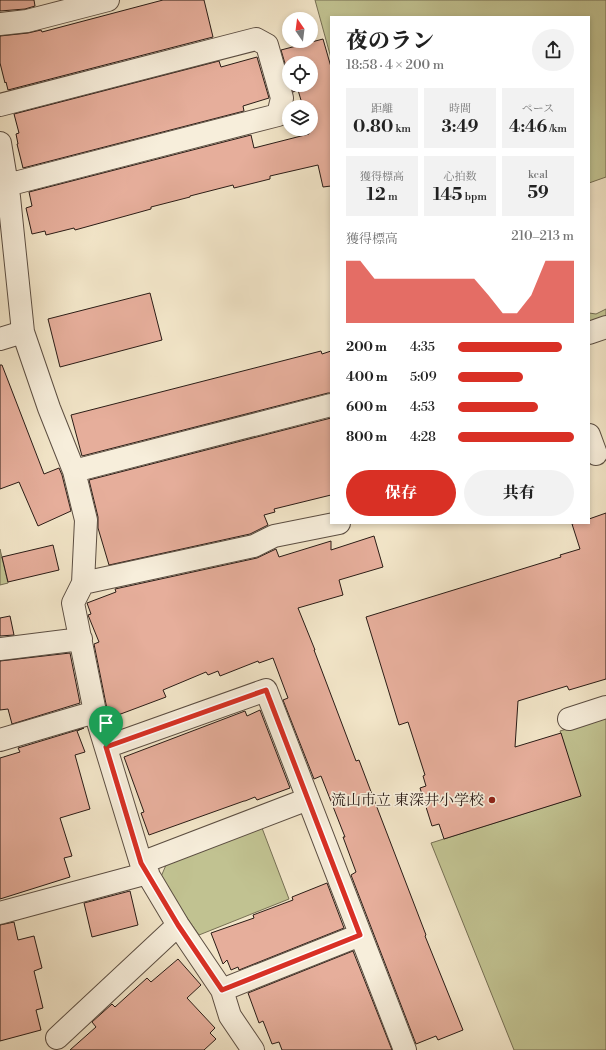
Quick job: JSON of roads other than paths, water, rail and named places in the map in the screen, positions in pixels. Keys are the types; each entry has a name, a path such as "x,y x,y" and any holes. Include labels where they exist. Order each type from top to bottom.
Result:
{"street":[{"path":"0,24 27,21 108,0"},
{"path":"0,105 256,39 267,46 282,98 278,115 6,194"},
{"path":"0,143 23,332 49,408 74,471 86,520 83,583 73,603 95,712 144,868 178,925 222,990 230,1016 248,1048"},
{"path":"590,333 606,327"},
{"path":"0,339 23,332"},
{"path":"74,471 330,405"},
{"path":"83,583 254,546 274,536 334,524"},
{"path":"0,648 81,640"},
{"path":"106,747 266,690 405,1050"},
{"path":"569,719 606,707"},
{"path":"0,740 95,712"},
{"path":"0,913 144,868 308,799"},
{"path":"57,1038 178,925"},
{"path":"222,990 360,935"}],"place":[{"name":"流山市立 東深井小学校","path":"492,800"}]}
